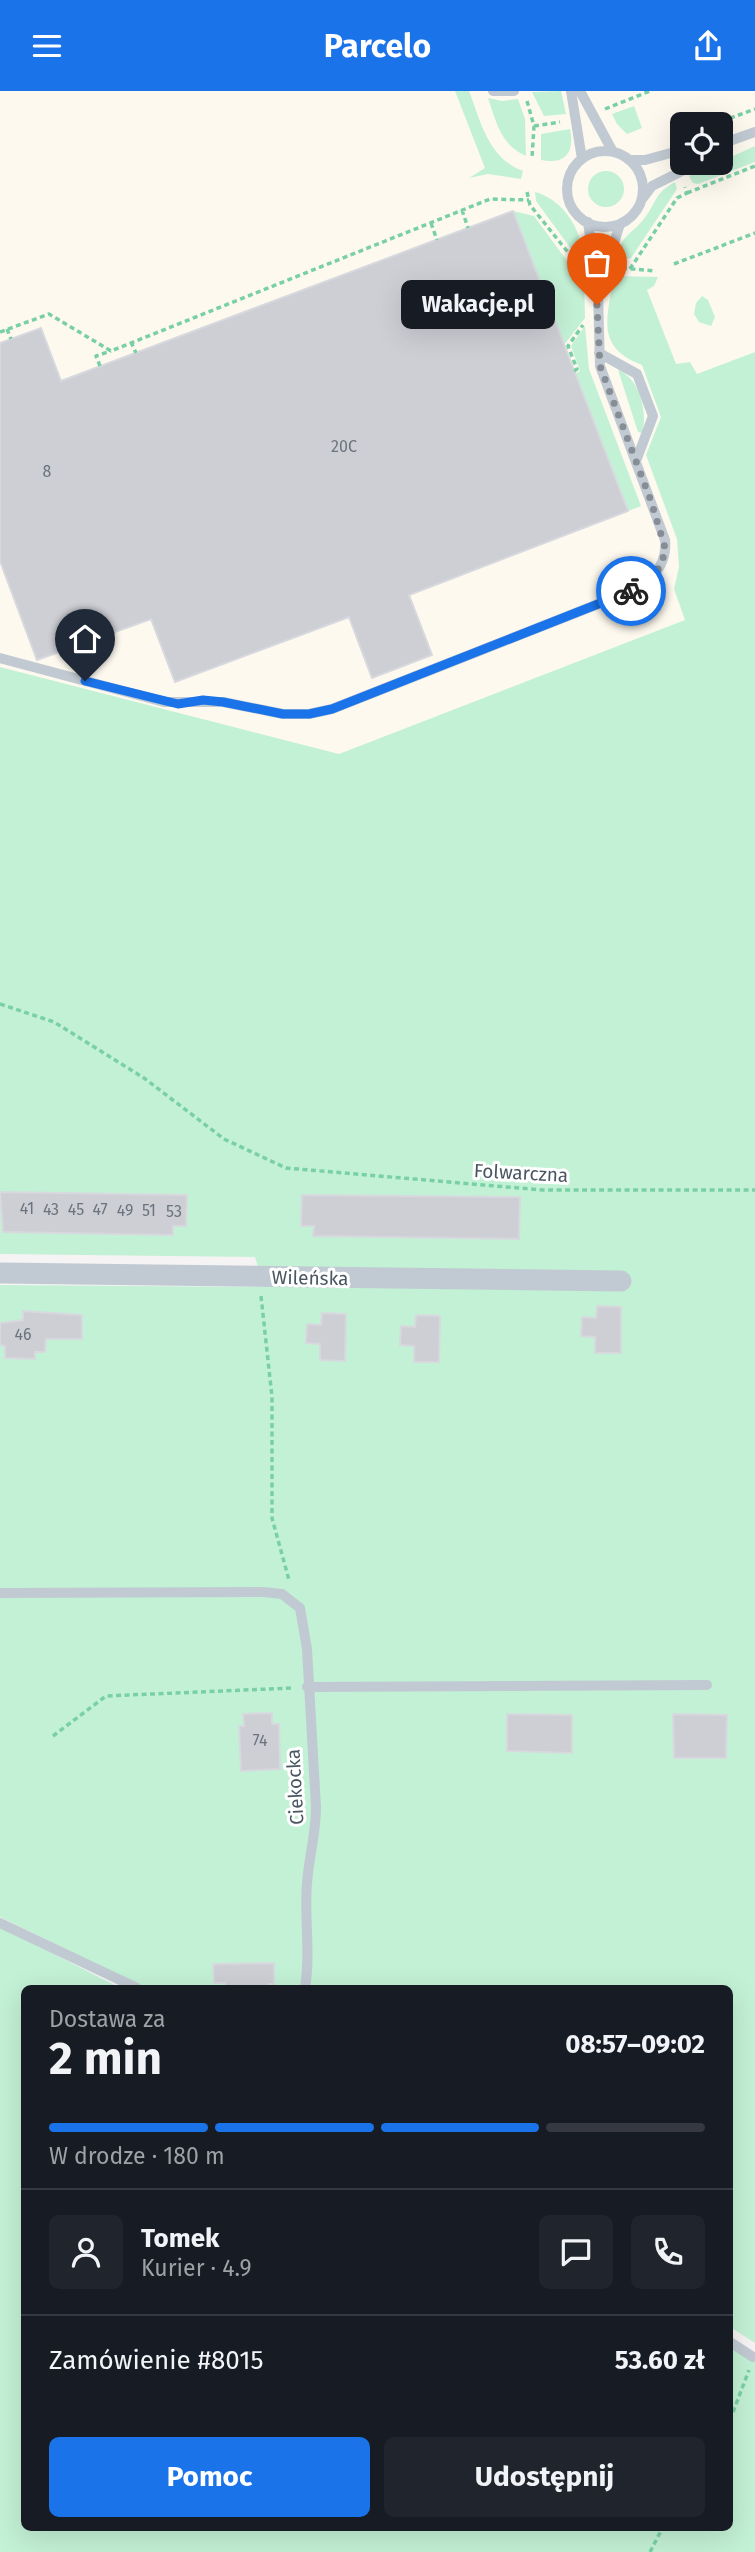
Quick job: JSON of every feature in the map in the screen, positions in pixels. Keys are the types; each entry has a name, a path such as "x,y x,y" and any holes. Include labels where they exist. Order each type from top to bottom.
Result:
{"street":[{"name":"Wileńska","path":"0,1273 621,1281"}],"lane":[{"path":"493,91 520,93"},
{"path":"571,91 582,159"},
{"path":"580,91 613,152"},
{"path":"733,140 755,132"},
{"path":"641,201 641,176 629,160 613,152 596,152 582,159 570,176 568,190 576,212 588,222 604,226 620,224 633,214 652,186 674,175"},
{"path":"629,160 645,160 670,154"},
{"path":"0,658 169,703 223,702 283,714 309,714 332,709 644,586 655,576 666,551 600,366 598,293 588,222"},
{"path":"598,293 620,224"},
{"path":"599,353 637,374 653,416 636,461"},
{"path":"0,1593 282,1594 293,1600"},
{"name":"Ciekocka","path":"293,1600 300,1608 304,1622 316,1807 316,1832 307,1883 309,1968 306,1985"},
{"path":"307,1687 707,1685"},
{"path":"0,1923 131,1985"},
{"path":"733,2344 754,2357"}],"path":[{"path":"607,116 602,110 650,91"},
{"path":"520,93 534,125 532,158"},
{"path":"733,117 755,109"},
{"path":"534,125 568,121"},
{"path":"630,269 677,198 755,166"},
{"path":"682,179 687,193"},
{"path":"527,192 529,200 578,267 583,267"},
{"path":"100,366 96,356 490,199 529,200"},
{"path":"462,211 468,228"},
{"path":"431,223 437,240"},
{"path":"674,264 755,233"},
{"path":"616,268 656,271"},
{"path":"574,371 577,369 568,346 597,305"},
{"path":"0,332 49,314 111,351"},
{"path":"7,329 11,339"},
{"path":"131,342 136,353"},
{"name":"Folwarczna","path":"0,1004 54,1022 144,1078 224,1139 286,1168 542,1190 755,1190"},
{"path":"258,1277 272,1397 272,1518 293,1600"},
{"path":"52,1736 106,1696 307,1687"},
{"path":"733,2412 754,2357"},
{"path":"650,2552 661,2531"}],"shaded area":[{"path":"0,91 755,91 755,352 707,657 375,786 0,702"}],"green space":[{"path":"455,91 469,91 487,138 501,157 523,171 521,179 488,174 469,178 485,168"},
{"path":"561,91 566,114 544,116 532,92"},
{"path":"488,98 502,101 518,99 525,119 526,156 505,139"},
{"path":"634,106 642,128 627,134 612,114"},
{"path":"570,129 571,145 566,155 556,161 541,160 541,134"},
{"path":"755,146 755,162 733,170 733,156"},
{"path":"606,171 618,177 624,189 618,201 606,207 594,201 588,189 594,177"},
{"path":"721,175 698,184 693,183 689,176"},
{"path":"675,182 677,189 631,258 617,260 623,240 643,220 659,195"},
{"path":"535,192 554,201 569,217 579,236 583,257 577,257 536,201"},
{"path":"513,211 534,216 576,273 584,273 585,318 564,345"},
{"path":"614,276 658,277 654,286 647,290 676,364 690,362 697,374 755,352 755,2343 733,2329 733,1985 140,1985 0,1917 0,1285 264,1287 255,1257 0,1254 0,667 339,754 685,620 674,589 679,567 677,539 646,455 661,417 642,365 627,358 611,340 607,318"},
{"path":"702,296 708,300 715,317 711,326 699,322 694,314 696,303"},
{"path":"585,326 589,369 641,506 628,511 575,374 580,371 571,346"},
{"path":"618,370 626,374 637,388 643,406 642,433 638,432"},
{"path":"0,1926 114,1985 21,1985 21,2531 733,2531 733,2348 755,2361 755,2552 0,2552"}],"building":[{"path":"513,211 628,511 409,595 432,655 372,678 349,617 175,682 151,619 37,660 0,561 0,343 41,328 61,381"},
{"path":"0,1192 187,1195 186,1226 173,1226 173,1235 3,1232"},
{"path":"302,1195 520,1197 519,1239 313,1236 314,1226 301,1226"},
{"path":"597,1306 621,1307 621,1353 595,1353 595,1337 581,1336 582,1317 596,1318"},
{"path":"23,1311 82,1315 82,1339 46,1339 45,1352 35,1352 35,1359 5,1358 5,1346 0,1345 0,1323 23,1320"},
{"path":"322,1313 346,1314 345,1361 320,1360 320,1344 306,1343 307,1324 321,1325"},
{"path":"416,1315 440,1316 439,1362 414,1362 414,1346 400,1345 401,1326 415,1327"},
{"path":"272,1713 272,1724 279,1724 280,1769 241,1771 239,1726 244,1726 243,1714"},
{"path":"507,1714 572,1715 572,1753 507,1751"},
{"path":"673,1714 727,1715 726,1758 674,1758"},
{"path":"274,1963 274,1984 214,1983 213,1964"}],"way so far":[{"path":"597,305 600,366 651,501 666,551 655,576 644,586 631,591"}],"place":[{"name":"Wakacje.pl","path":"597,305"}],"route":[{"path":"85,681 169,703 203,700 283,714 309,714 332,709 631,591"}]}
